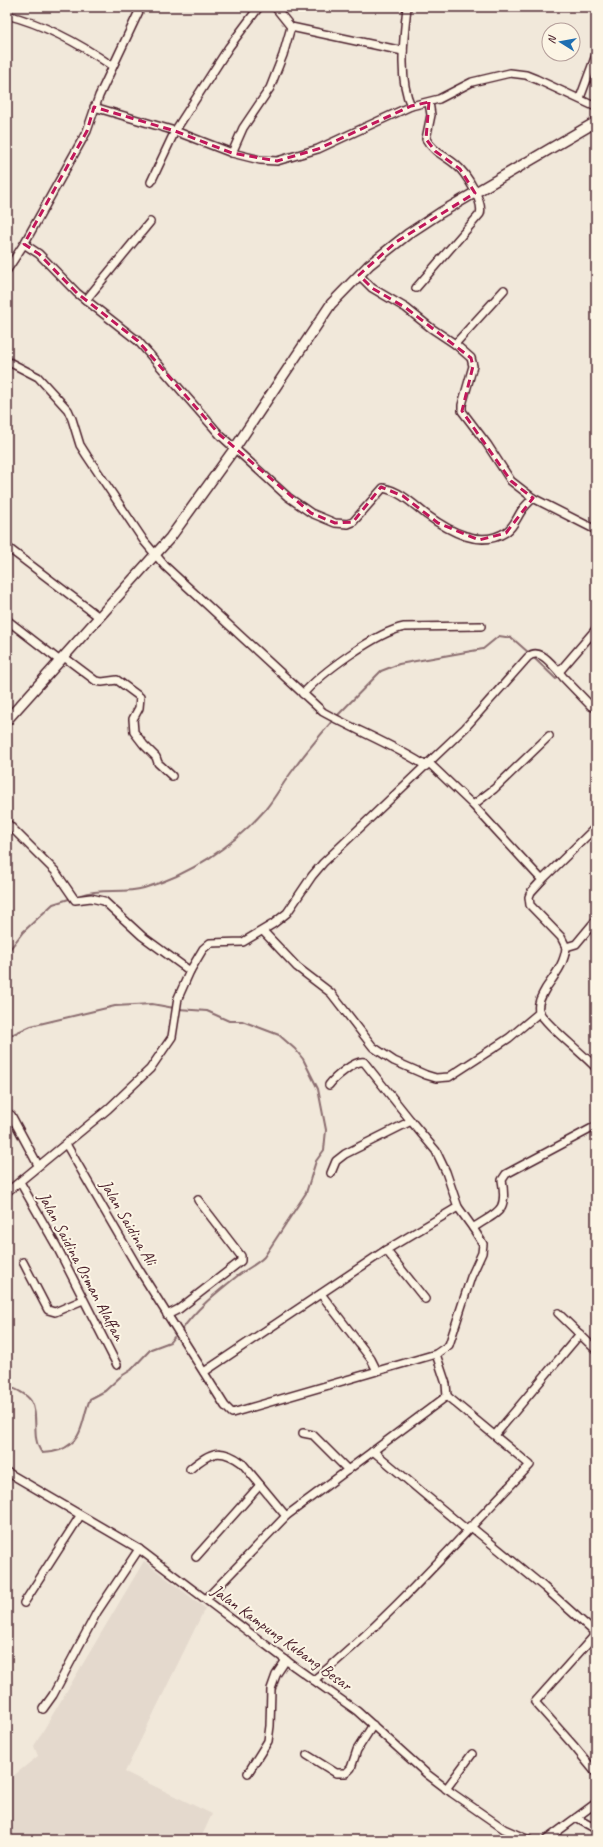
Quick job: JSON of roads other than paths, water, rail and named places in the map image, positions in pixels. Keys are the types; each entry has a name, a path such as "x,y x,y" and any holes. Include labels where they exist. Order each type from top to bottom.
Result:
{"street":[{"path":"7,270 24,244 86,132 94,107 112,66 141,7"},
{"path":"151,182 175,131 213,71 259,7"},
{"path":"275,7 291,27 403,51"},
{"path":"407,7 403,51 405,91 411,106"},
{"path":"7,14 37,23 60,34 112,66"},
{"path":"232,153 243,128 270,88 283,55 291,27"},
{"path":"580,98 596,55"},
{"path":"94,107 175,131 232,153 260,160 278,161 285,160 344,138 411,106 439,99 472,82 510,73 526,75 580,98 596,107"},
{"path":"416,288 480,214 481,205 460,169 435,151 426,139 430,115 429,102"},
{"path":"7,720 155,555 235,448 331,304 359,275 396,242 475,193 596,122"},
{"path":"86,300 150,222"},
{"path":"24,244 39,254 86,300 138,341 220,435 300,506 322,519 341,525 353,522 382,488 403,496 438,523 479,540 487,539 506,532 511,528 522,510 533,498"},
{"path":"359,275 372,288 406,308 431,328 455,344 471,358 473,362 462,411 487,444 511,481 533,498 596,530"},
{"path":"455,344 504,290"},
{"path":"7,361 38,377 68,410 80,445 87,456 155,555 186,587 323,712 427,764 473,805 542,880"},
{"path":"7,547 99,617"},
{"path":"7,620 96,681 102,682 117,680 140,697 139,708 133,720 134,732 156,757 158,763 172,776"},
{"path":"303,694 313,682 354,653 395,629 404,627 481,626"},
{"path":"560,672 596,629"},
{"path":"7,1192 123,1095 150,1069 172,1037 176,1005 199,952 210,943 243,942 263,931 287,913 312,876 323,863 465,728 532,655 540,654 560,672 591,706 596,708"},
{"path":"473,805 494,789 549,736"},
{"path":"7,823 55,871 75,900 91,898 104,901 142,936 190,971"},
{"path":"596,827 542,880 531,892 529,898 530,905 561,937 566,947 562,964 542,993 539,1001 540,1012 550,1024 584,1054 596,1068"},
{"path":"566,947 576,944 596,920"},
{"path":"263,931 297,967 331,993 373,1047 394,1061 436,1078 449,1077 509,1038 540,1012"},
{"path":"321,1294 371,1359 377,1371 436,1354 449,1345 471,1277 482,1253 482,1244 458,1207 446,1172 436,1151 364,1062 356,1063 332,1080 329,1085"},
{"path":"11,1115 38,1166"},
{"path":"331,1173 336,1161 345,1154 411,1121"},
{"path":"473,1228 499,1211 503,1206 505,1199 502,1180 506,1174 596,1126"},
{"name":"Jalan Saidina Ali","path":"66,1144 167,1315 225,1406 232,1413 377,1371"},
{"name":"Jalan Saidina Osman Alaffan","path":"20,1182 57,1247 117,1365"},
{"path":"167,1315 179,1309 241,1261 240,1256 198,1200"},
{"path":"204,1372 386,1250 458,1207"},
{"path":"386,1250 425,1299"},
{"path":"23,1262 48,1310 55,1312 83,1300"},
{"path":"558,1313 596,1350"},
{"path":"495,1435 580,1334"},
{"path":"314,1680 345,1655 530,1465 447,1396 446,1384 436,1354"},
{"path":"206,1599 286,1516 447,1396"},
{"path":"303,1433 313,1435 348,1470"},
{"path":"373,1451 544,1587 593,1631 593,1637 535,1702 573,1744 596,1773"},
{"path":"190,1469 218,1452 225,1452 242,1463 286,1516"},
{"name":"Jalan Kampung Kubang Besar","path":"7,1472 80,1516 139,1549 286,1660 357,1711 426,1774 446,1789 504,1829 529,1840"},
{"path":"196,1557 260,1485"},
{"path":"24,1603 80,1516"},
{"path":"43,1709 54,1696 97,1612 139,1549"},
{"path":"248,1773 268,1741 270,1726 270,1689 276,1675 286,1660"},
{"path":"307,1755 336,1773 346,1773 351,1768 357,1750 374,1725"},
{"path":"446,1789 472,1754"},
{"path":"546,1840 596,1803"},
{"path":"576,1818 596,1829"}],"waterway":[{"path":"336,717 381,671 399,664 483,649 499,636 512,638 529,653"},
{"path":"532,656 556,679"},
{"path":"81,895 96,892 128,891 144,888 178,875 210,858 239,836 265,810 312,745 333,720"},
{"path":"7,953 23,932 53,904 69,899"},
{"path":"7,1037 31,1026 115,1006 152,1004 174,1008"},
{"path":"178,1009 207,1011 229,1021 242,1021 279,1035 295,1049 303,1059 318,1089 326,1130 324,1150 316,1161 306,1193 264,1257 214,1295 200,1308 181,1331"},
{"path":"7,1386 17,1390 31,1401 35,1414 36,1440 42,1453 58,1451 68,1446 78,1435 90,1399 105,1391 120,1377 131,1370 151,1349 170,1342 174,1337"}]}
